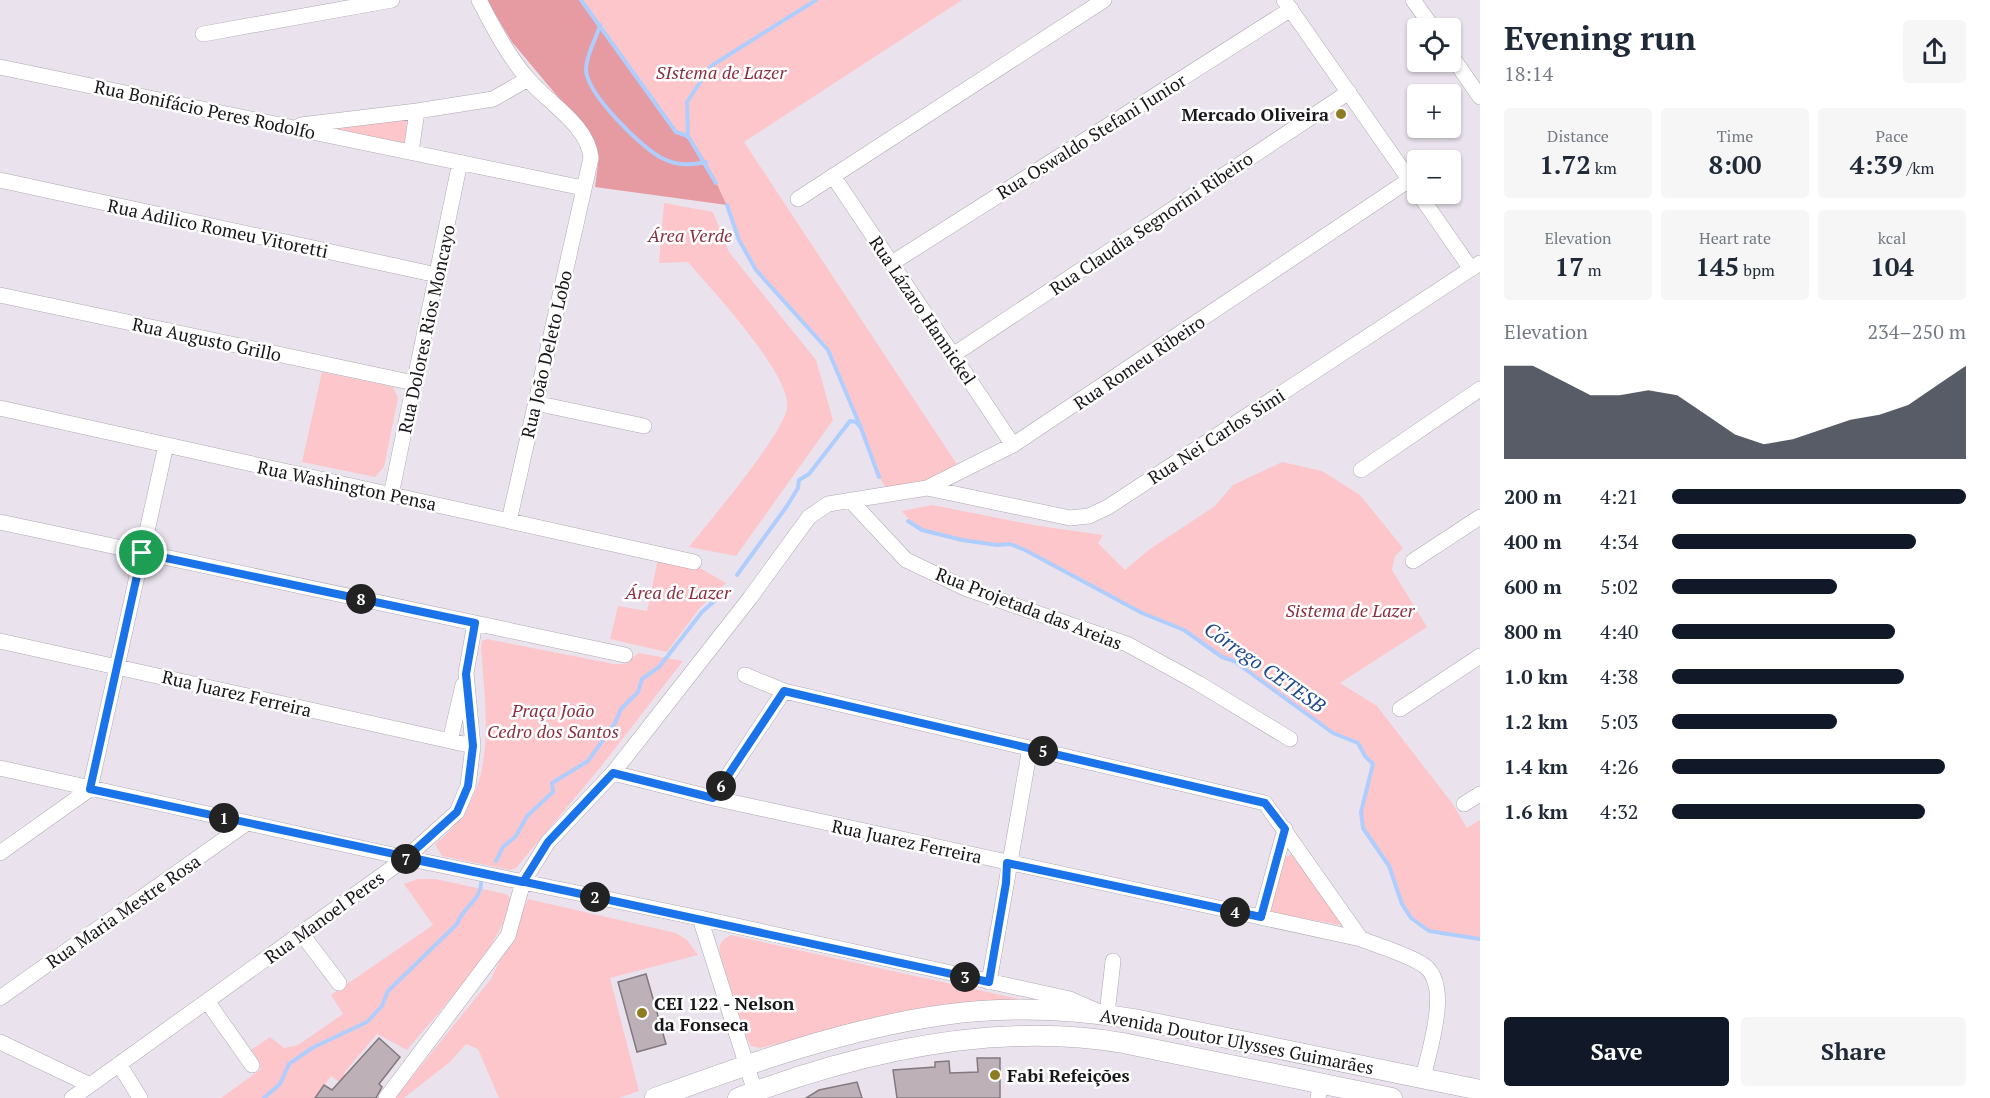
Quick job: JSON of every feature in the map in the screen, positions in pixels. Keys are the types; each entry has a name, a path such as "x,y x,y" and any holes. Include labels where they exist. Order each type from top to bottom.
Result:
{"main road":[{"name":"Avenida Doutor Ulysses Guimarães","path":"655,1098 794,1050 943,1015 1027,1010 1105,1014 1480,1090"},
{"name":"Avenida Doutor Ulysses Guimarães","path":"750,1096 870,1057 962,1039 1082,1036 1320,1091 1392,1098"}],"street":[{"path":"203,34 392,0"},
{"name":"Rua João Deleto Lobo","path":"478,0 493,28 528,79 588,142 591,158 509,521"},
{"path":"798,199 1104,0"},
{"path":"1413,0 1426,18"},
{"path":"1288,4 1407,177"},
{"name":"Rua Oswaldo Stefani Junior","path":"892,263 1288,4"},
{"name":"Rua Bonifácio Peres Rodolfo","path":"0,67 583,188"},
{"path":"1461,70 1480,97"},
{"path":"288,127 493,99 528,79"},
{"name":"Rua Claudia Segnorini Ribeiro","path":"953,355 1348,92"},
{"path":"411,152 417,111"},
{"name":"Rua Dolores Rios Moncayo","path":"391,495 460,162"},
{"name":"Rua Lázaro Hannickel","path":"834,176 1013,444"},
{"name":"Rua Adilico Romeu Vitoretti","path":"0,180 437,275"},
{"name":"Rua Romeu Ribeiro","path":"850,500 923,489 1013,444 1407,193"},
{"path":"1428,204 1476,266"},
{"name":"Rua Nei Carlos Simi","path":"923,489 1070,518 1089,516 1108,507 1476,266"},
{"name":"Rua Augusto Grillo","path":"0,295 414,383"},
{"path":"1362,470 1480,389"},
{"path":"535,403 644,426"},
{"name":"Rua Washington Pensa","path":"0,408 694,562"},
{"path":"0,853 90,789 166,445"},
{"path":"386,1098 508,936 523,882 548,842 613,773 750,598 809,517 828,504 850,500"},
{"name":"Rua Projetada das Areias","path":"850,500 906,560 967,589 1127,644 1198,683 1290,739"},
{"path":"1413,561 1480,517"},
{"path":"0,522 625,655"},
{"name":"Rua Manoel Peres","path":"450,741 475,623"},
{"name":"Rua Juarez Ferreira","path":"0,641 473,746"},
{"path":"1400,709 1480,656"},
{"name":"Rua Manoel Peres","path":"72,1098 406,858 457,812 468,786 473,746 466,674"},
{"path":"745,675 784,691 1265,803 1361,939"},
{"path":"713,798 784,691"},
{"path":"989,982 1006,883 1007,863 1030,748"},
{"path":"0,768 406,858 700,918 1070,999 1105,1014 1113,961"},
{"name":"Rua Juarez Ferreira","path":"613,773 713,798 1361,939 1424,964 1435,983 1439,1005 1423,1078"},
{"path":"1464,804 1480,794"},
{"name":"Rua Maria Mestre Rosa","path":"0,998 247,823"},
{"path":"1261,917 1285,829"},
{"path":"700,918 747,1065"},
{"path":"301,933 339,983"},
{"path":"207,1001 252,1065"},
{"path":"0,1042 90,1085"},
{"path":"119,1064 140,1098"},
{"name":"Avenida Doutor Ulysses Guimarães","path":"747,1065 750,1096"}],"green space":[{"name":"SIstema de Lazer","path":"581,0 962,0 744,142 958,466 942,477 888,491 879,477 828,350 756,270 739,240 727,205 706,162 688,137 676,132"},
{"path":"407,117 405,148 326,129"},
{"name":"Área Verde","path":"664,203 713,212 729,252 816,360 833,420 736,556 689,547 744,478 773,437 787,408 785,393 777,375 748,332 688,262 659,263"},
{"path":"322,372 393,387 398,398 384,467 375,477 302,462"},
{"name":"Sistema de Lazer","path":"1282,462 1322,471 1360,495 1403,548 1395,556 1392,570 1427,627 1340,683 1377,706 1452,803 1467,828 1480,820 1480,939 1429,931 1411,918 1402,904 1389,866 1363,828 1361,812 1373,764 1358,743 1333,733 1234,661 1222,657 1184,630 1142,613 1025,550 942,536 913,523 902,511 932,505 1039,526 1103,535 1098,543 1125,570 1150,549 1215,506 1233,485"},
{"name":"Área de Lazer","path":"658,559 698,567 726,583 699,609 667,652 610,639 618,606 647,611"},
{"name":"Praça João Cedro dos Santos","path":"487,639 614,664 623,664 639,653 683,661 599,769 516,868 510,870 442,856 435,844 456,824 470,802 479,779 486,728 481,648 482,641"},
{"path":"1292,854 1345,926 1275,913 1269,909 1284,858"},
{"path":"418,879 435,879 506,894 511,899 506,917 483,957 407,1050 377,1034 344,1073 348,1078 342,1084 331,1076 315,1098 221,1098 261,1069 248,1052 270,1037 284,1048 298,1045 343,1014 331,995 433,925 404,884"},
{"path":"528,899 676,933 687,940 698,955 610,978 639,1091 619,1098 499,1098 478,1049 466,1044 450,1062 404,1098 395,1098 491,979"},
{"path":"731,935 1024,1000 921,1010 760,1048 751,1046 745,1035 721,958 720,944"}],"shaded area":[{"path":"486,0 581,0 675,131 693,144 700,153 727,205 595,187 599,156 594,140 512,42"}],"building":[{"name":"CEI 122 - Nelson da Fonseca","path":"646,974 666,1044 637,1052 618,982"},
{"path":"379,1038 400,1057 379,1084 382,1087 376,1098 315,1098 324,1085 332,1090"},
{"path":"977,1058 1000,1058 1000,1098 897,1098 893,1070 935,1067 935,1062 949,1061 950,1073 978,1072"},
{"path":"857,1082 862,1098 806,1098 819,1090"}],"waterway":[{"path":"581,0 676,132 688,136 716,183"},
{"path":"688,136 687,102 711,66 816,0"},
{"path":"600,25 589,53 586,70 596,93 606,106 630,133 655,154 674,163 706,162"},
{"path":"727,205 739,240 756,270 828,350 861,428"},
{"name":"Córrego CETESB","path":"737,575 787,506 798,488 799,480 809,474 850,421 856,422 861,428 879,477"},
{"name":"Córrego CETESB","path":"908,521 922,530 962,540 997,545 1010,544 1025,550 1142,613 1184,630 1222,657 1234,661 1333,733 1358,743 1365,756 1373,764 1361,812 1363,828 1389,866 1402,904 1411,918 1429,931 1480,939"},
{"name":"Córrego CETESB","path":"496,861 503,847 516,836 527,816 553,792 552,783 588,761 615,723 621,709 638,692 642,679 659,667 702,612 720,596"},
{"name":"Córrego CETESB","path":"264,1098 280,1084 289,1064 312,1048 367,1022 382,1006 388,991 457,924 479,893 481,880"}],"place":[{"name":"Mercado Oliveira","path":"1341,114"},
{"name":"CEI 122 - Nelson da Fonseca","path":"642,1013"},
{"name":"Fabi Refeições","path":"995,1075"}],"route":[{"path":"142,553 90,789 406,858 620,902 700,918 989,982 1006,883 1007,863 1261,917 1285,829 1265,803 784,691 713,798 613,773 548,842 523,882 406,858 457,812 468,786 473,746 466,674 475,623 142,553"}]}
